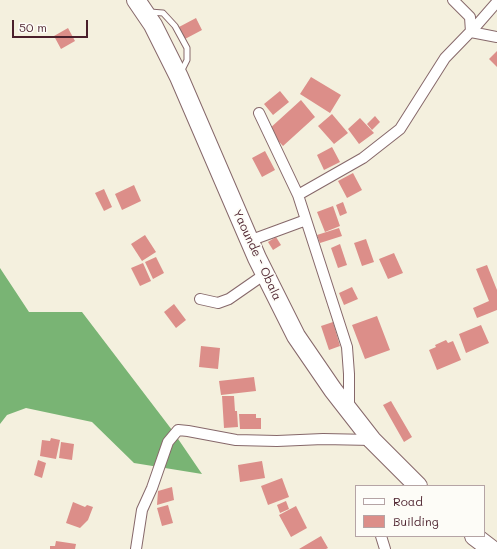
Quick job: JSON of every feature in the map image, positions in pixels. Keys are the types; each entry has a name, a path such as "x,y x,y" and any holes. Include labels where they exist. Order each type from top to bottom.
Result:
{"highway":[{"name":"Yaounde - Obala","path":"140,6 153,25 179,77 249,241 296,336 333,390 372,440 417,485"},
{"path":"475,537 491,549"}],"street":[{"path":"454,0 470,17 471,32"},
{"path":"298,195 363,158 400,129 445,58 471,32 497,2"},
{"path":"471,32 497,37"},
{"path":"259,112 298,195 347,347 349,411"},
{"path":"249,241 306,220"},
{"path":"200,299 218,303 229,299 265,274"},
{"path":"136,549 142,510 152,488 168,442 178,430 236,440 277,441 323,438 372,440"},
{"path":"381,537 385,549"}],"green space":[{"path":"0,268 29,312 82,312 172,430 202,474 134,463 92,422 26,408 7,415 0,424"}],"building":[{"path":"196,18 202,30 185,39 179,27"},
{"path":"68,28 75,41 61,49 54,36"},
{"path":"497,51 497,67 489,59"},
{"path":"311,77 341,95 330,113 300,94"},
{"path":"280,91 289,102 273,115 264,104"},
{"path":"301,100 315,117 283,146 268,130"},
{"path":"332,114 348,133 334,144 318,126"},
{"path":"375,116 380,122 372,130 367,124"},
{"path":"360,118 374,133 359,144 348,129"},
{"path":"332,147 340,162 324,170 317,155"},
{"path":"265,151 275,170 262,177 252,158"},
{"path":"353,173 362,190 347,198 338,181"},
{"path":"134,185 141,201 122,210 115,194"},
{"path":"104,189 112,207 104,211 95,193"},
{"path":"343,202 347,213 340,216 336,205"},
{"path":"333,206 340,226 325,232 317,212"},
{"path":"339,228 342,236 320,243 317,235"},
{"path":"145,235 156,252 142,261 131,244"},
{"path":"276,237 281,245 273,250 268,242"},
{"path":"366,239 374,262 362,266 354,243"},
{"path":"340,244 347,265 338,268 331,248"},
{"path":"394,253 403,273 388,279 379,259"},
{"path":"156,257 164,273 153,279 145,262"},
{"path":"143,263 151,281 140,286 131,268"},
{"path":"487,265 497,290 497,310 477,318 473,308 489,301 476,269"},
{"path":"352,287 358,299 344,305 339,293"},
{"path":"174,304 186,320 176,328 164,312"},
{"path":"377,316 390,350 365,359 352,325"},
{"path":"333,322 340,346 329,350 321,326"},
{"path":"481,325 489,343 466,353 459,334"},
{"path":"446,340 448,343 453,341 461,360 437,370 429,350 436,347 435,345"},
{"path":"201,346 220,348 218,369 199,367"},
{"path":"254,377 256,391 221,395 219,381"},
{"path":"222,396 234,396 238,427 224,428"},
{"path":"391,401 412,437 404,442 383,405"},
{"path":"239,414 256,414 256,418 261,418 261,429 240,429"},
{"path":"51,438 60,440 56,459 40,456 42,440 50,441"},
{"path":"61,442 74,444 72,460 59,458"},
{"path":"38,460 46,463 42,478 34,475"},
{"path":"262,461 265,478 240,482 238,465"},
{"path":"282,478 289,497 268,505 261,486"},
{"path":"172,487 174,500 157,505 158,491"},
{"path":"286,501 289,509 280,513 277,505"},
{"path":"73,502 85,507 87,505 93,507 88,520 80,528 66,523"},
{"path":"168,505 173,523 162,526 157,508"},
{"path":"296,506 307,528 291,537 279,515"},
{"path":"321,536 328,548 299,549"},
{"path":"56,541 76,544 75,549 50,549 50,546 55,546"}]}
